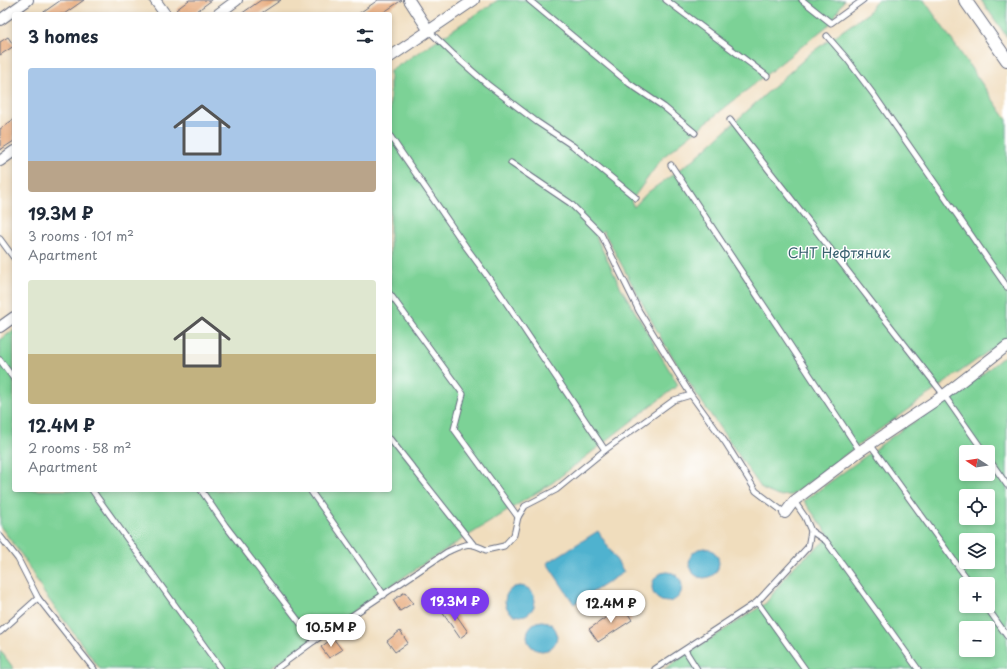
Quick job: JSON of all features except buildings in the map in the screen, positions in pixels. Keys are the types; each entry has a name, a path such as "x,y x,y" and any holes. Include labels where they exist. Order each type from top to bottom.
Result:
{"street":[{"path":"0,20 28,0"},
{"path":"155,0 164,12"},
{"path":"221,12 237,0"},
{"path":"409,0 429,31"},
{"path":"392,56 474,0"},
{"path":"965,0 1007,60"},
{"path":"0,161 12,153"},
{"path":"0,327 12,318"},
{"path":"784,513 794,501 860,451 944,395 1007,346"}],"lane":[{"path":"529,0 630,84 664,107 695,133"},
{"path":"666,0 767,76"},
{"path":"802,0 831,23 863,0"},
{"path":"429,31 487,84 537,122 573,146 636,198"},
{"path":"827,36 847,59 874,95 1007,287"},
{"path":"730,120 944,395 979,445"},
{"path":"392,139 466,247 499,292 606,450"},
{"path":"511,163 570,203 601,234 639,311 691,395 725,442 756,491 784,513"},
{"path":"671,165 860,451"},
{"path":"0,239 12,255"},
{"path":"392,297 464,394 454,429 518,517"},
{"path":"0,360 12,376"},
{"path":"392,442 473,544 486,550 504,546 514,535 518,517 525,506 556,490 606,450 674,400 691,395"},
{"path":"870,444 966,577"},
{"path":"995,468 1007,485"},
{"path":"93,492 220,669"},
{"path":"202,492 230,531 314,641"},
{"path":"311,492 384,595"},
{"path":"794,501 805,517 811,531 826,541 918,669"},
{"path":"655,669 757,602 808,547 811,531"},
{"path":"0,536 18,559 38,598 94,669"},
{"path":"276,669 314,641 447,552 461,546 473,544"},
{"path":"0,632 38,598"},
{"path":"757,602 805,669"},
{"path":"991,613 1007,636"},
{"path":"685,650 697,669"}],"green space":[{"name":"СНТ Нефтяник","path":"498,0 844,0 831,23 663,157 631,201 634,207 647,193 693,160 812,52 868,13 877,0 924,0 1007,120 1007,337 792,495 778,496 762,489 695,392 662,340 603,230 596,237 620,286 678,385 552,483 423,564 269,669 100,669 44,593 23,557 0,526 0,340 12,331 12,492 392,492 392,70"},
{"path":"981,0 1007,0 1007,37"},
{"path":"1007,354 1007,669 664,669 766,603 792,568 830,537 804,501 904,428 953,398"},
{"path":"0,650 14,669 0,669"}],"water":[{"path":"598,531 624,572 574,604 547,563"},
{"path":"704,548 715,552 719,563 715,574 704,578 693,574 689,563 693,552"},
{"path":"667,572 678,576 682,587 678,598 667,602 656,598 652,587 656,576"},
{"path":"520,586 531,590 535,601 531,612 520,616 509,612 505,601 509,590"},
{"path":"542,621 553,625 557,636 553,647 542,651 531,647 527,636 531,625"}]}
